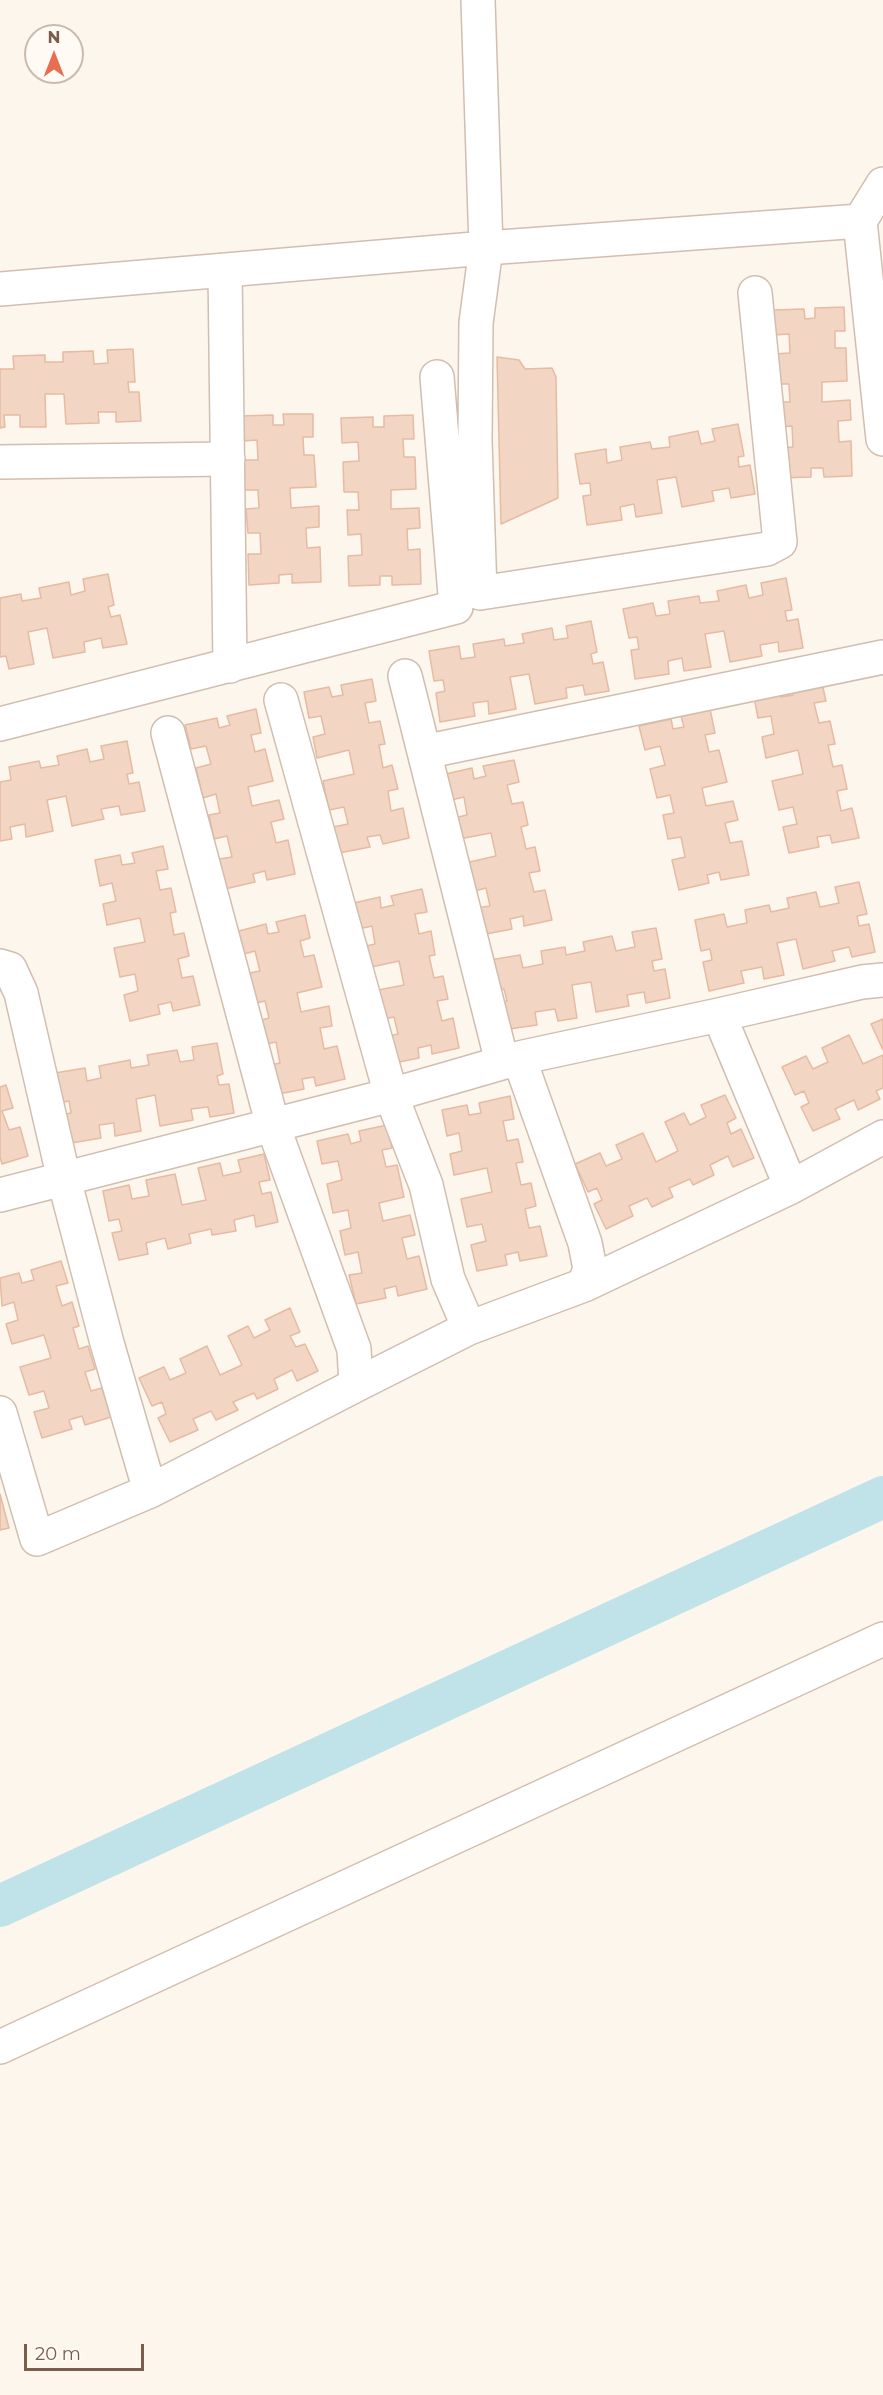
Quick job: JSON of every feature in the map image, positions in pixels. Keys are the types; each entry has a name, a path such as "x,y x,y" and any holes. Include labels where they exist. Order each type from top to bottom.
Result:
{"street":[{"path":"478,0 486,248 476,323 475,441 480,593 767,549 780,542 755,293"},
{"path":"883,184 860,221 883,439"},
{"path":"0,289 486,248 860,221"},
{"path":"225,270 230,666"},
{"path":"0,724 456,607 437,377"},
{"path":"0,462 228,459"},
{"path":"424,752 883,657"},
{"path":"405,676 510,1060 585,1243 590,1269 584,1285"},
{"path":"281,700 391,1095 426,1185 448,1279 469,1328"},
{"path":"168,733 273,1126 354,1349 356,1385"},
{"path":"0,966 10,969 21,993 64,1179 150,1491"},
{"path":"0,1196 391,1095 510,1060 862,982 883,980"},
{"path":"719,1015 791,1187"},
{"path":"0,1413 38,1539 150,1491 469,1328 584,1285 791,1187 883,1137"},
{"path":"0,2047 883,1639"}],"building":[{"path":"844,307 845,331 835,331 835,348 846,348 847,381 822,382 822,402 850,400 851,420 838,421 839,442 851,441 852,476 824,477 823,468 811,468 811,477 781,478 779,448 793,447 792,426 779,427 778,402 790,402 789,384 775,384 774,354 790,353 789,334 773,335 772,310 804,309 805,319 815,318 815,308"},
{"path":"133,349 135,382 128,382 129,392 139,392 141,421 116,422 116,412 98,412 99,423 66,424 64,394 45,394 46,427 20,427 20,415 4,415 5,427 0,428 0,369 14,369 13,356 45,355 45,362 63,362 63,352 93,351 94,364 108,363 107,350"},
{"path":"497,357 519,360 525,369 552,368 556,377 558,498 501,524"},
{"path":"283,414 313,414 313,437 303,437 304,455 314,455 316,487 290,488 291,508 319,506 319,527 306,528 307,548 320,547 321,582 292,583 292,574 279,575 279,583 249,585 248,554 261,554 260,533 248,533 246,509 259,508 258,490 244,490 243,460 258,460 257,440 241,441 241,416 273,415 273,425 284,425"},
{"path":"413,415 414,439 403,439 404,457 415,457 416,489 391,490 391,509 419,508 420,528 407,529 408,550 420,549 421,584 392,585 392,576 380,576 380,585 349,586 348,556 362,555 361,534 348,535 347,510 359,510 358,492 344,492 343,462 359,461 358,442 342,443 341,418 373,417 373,427 384,427 384,416"},
{"path":"738,424 744,456 738,457 739,467 750,465 755,494 731,498 729,488 712,491 714,501 682,507 676,477 657,480 662,513 636,517 634,504 620,507 622,520 587,525 583,496 591,495 590,483 580,484 575,454 606,449 607,463 622,460 620,447 650,442 652,449 670,447 669,437 698,431 701,444 715,441 712,429"},
{"path":"108,574 114,605 108,607 111,617 120,615 127,644 103,648 101,638 84,642 85,652 53,658 47,628 28,632 34,664 9,669 6,656 0,657 0,598 21,594 22,601 41,598 39,588 69,582 71,595 85,591 83,579"},
{"path":"786,578 792,610 785,611 787,621 798,619 803,648 779,652 778,642 760,645 762,656 730,662 724,631 705,634 711,667 684,671 682,658 668,661 669,674 635,679 631,650 639,649 637,637 629,638 623,609 653,603 656,616 670,614 668,601 699,596 700,603 719,601 717,591 746,585 749,598 763,595 761,583"},
{"path":"591,621 597,652 591,654 593,664 603,662 609,691 585,695 583,685 566,688 567,698 535,704 529,674 510,677 516,709 489,714 488,701 473,703 475,716 440,722 436,693 445,691 443,680 434,681 429,651 459,646 461,659 475,657 473,644 504,639 505,646 524,643 522,634 552,628 554,640 568,638 566,626"},
{"path":"372,679 376,701 365,703 369,723 380,721 385,744 379,745 383,768 392,765 398,789 388,791 391,811 403,808 409,838 383,844 380,835 367,837 370,847 339,853 333,827 348,824 344,807 329,810 323,781 354,774 349,750 317,758 313,737 325,734 321,716 309,718 304,692 329,687 332,697 343,695 341,685"},
{"path":"821,679 826,701 814,703 819,723 830,721 835,744 828,745 833,767 842,765 847,789 837,791 841,811 852,808 859,838 832,843 830,835 817,837 819,847 789,853 783,827 797,824 793,807 779,810 772,781 803,774 798,750 766,758 762,737 774,734 771,716 758,718 753,692 779,687 781,697 793,695 790,685"},
{"path":"256,709 261,733 251,735 255,752 265,749 273,781 248,787 252,806 279,800 284,819 271,822 276,843 288,840 295,874 267,880 265,871 253,874 255,882 225,889 219,859 232,857 227,836 214,839 209,815 220,813 216,794 203,798 196,768 211,764 206,746 191,749 185,725 217,718 219,728 230,725 227,716"},
{"path":"710,709 715,733 705,735 709,752 719,750 727,782 702,788 706,806 733,801 738,820 725,823 730,843 742,841 749,875 721,880 719,872 707,875 709,883 679,890 672,860 685,857 681,837 668,839 663,815 674,813 670,795 657,798 650,769 665,765 660,746 645,750 639,726 671,719 673,729 684,727 681,716"},
{"path":"127,741 133,773 127,774 129,784 139,782 145,811 121,815 119,806 101,809 104,819 72,826 66,796 47,800 53,831 26,837 25,824 10,827 12,839 0,841 0,782 11,780 9,767 39,761 41,768 59,765 57,756 87,749 90,762 104,759 101,746"},
{"path":"514,760 519,782 507,785 512,804 523,802 528,825 521,827 526,849 535,847 540,871 529,873 534,892 545,890 552,920 524,926 523,916 510,919 512,929 481,935 476,908 490,906 486,888 471,892 465,863 496,856 491,833 459,839 454,818 467,815 464,797 451,800 446,774 472,768 474,779 486,776 483,766"},
{"path":"163,846 168,869 156,871 160,890 171,888 176,912 170,913 174,935 184,933 189,956 178,959 182,978 193,976 200,1005 173,1011 171,1002 158,1005 160,1014 130,1021 124,995 138,991 135,974 120,977 114,948 145,942 140,918 107,925 103,904 116,901 112,883 100,886 95,860 120,855 122,865 135,863 132,853"},
{"path":"859,882 867,914 857,916 859,926 869,924 875,952 852,957 849,947 832,951 835,961 803,969 796,939 777,943 784,975 764,979 762,967 741,971 744,983 709,991 703,962 712,960 710,949 701,951 695,920 724,914 727,927 747,923 745,910 769,905 771,912 789,908 787,898 816,892 820,907 839,903 835,887"},
{"path":"422,889 427,912 415,914 419,934 431,931 435,955 429,956 434,978 443,976 448,999 437,1001 442,1021 453,1018 459,1048 432,1054 431,1045 418,1048 419,1058 389,1064 384,1037 398,1034 394,1017 379,1020 373,991 404,985 399,961 367,968 362,947 375,944 372,926 359,929 354,903 380,897 381,908 394,905 391,896"},
{"path":"305,915 310,938 300,941 304,957 314,955 322,987 297,993 301,1012 329,1006 332,1026 320,1028 324,1049 337,1046 345,1079 316,1086 314,1077 302,1079 304,1089 274,1095 267,1066 280,1063 276,1042 263,1045 258,1021 269,1018 265,1001 251,1004 244,974 260,971 255,951 240,955 235,932 266,924 268,934 279,932 276,922"},
{"path":"656,928 662,959 652,961 654,971 665,969 670,998 646,1003 644,992 627,995 629,1006 596,1012 591,982 572,985 577,1018 558,1021 555,1009 535,1012 537,1025 502,1030 497,1003 507,1001 504,989 496,991 490,960 520,955 523,968 543,964 541,951 565,947 566,955 585,951 583,942 612,936 616,951 635,947 632,932"},
{"path":"883,1019 883,1050 871,1024"},
{"path":"849,1035 863,1064 883,1055 883,1088 876,1091 880,1099 858,1110 854,1100 835,1109 840,1119 813,1131 801,1107 809,1103 804,1091 795,1095 782,1067 806,1056 813,1069 828,1062 822,1048"},
{"path":"217,1043 223,1074 217,1076 219,1085 229,1084 234,1113 210,1117 208,1107 191,1109 193,1120 160,1126 155,1095 136,1099 141,1131 115,1136 114,1123 99,1125 101,1138 66,1144 61,1115 71,1113 69,1101 60,1103 55,1073 85,1068 87,1081 101,1078 99,1066 130,1060 131,1068 149,1065 147,1055 177,1050 180,1062 194,1060 192,1047"},
{"path":"6,1085 13,1108 2,1111 9,1130 20,1127 28,1156 2,1164 0,1157 0,1087"},
{"path":"725,1095 736,1118 727,1123 731,1134 741,1129 754,1158 733,1167 728,1156 710,1165 714,1175 693,1185 690,1179 669,1188 673,1197 652,1207 647,1198 629,1206 633,1216 606,1229 594,1204 602,1200 597,1188 588,1192 575,1164 600,1153 606,1166 622,1159 616,1145 643,1133 656,1162 678,1151 665,1122 684,1113 690,1125 706,1117 701,1105"},
{"path":"510,1096 514,1119 503,1121 507,1141 518,1139 523,1162 516,1163 521,1185 531,1183 536,1206 525,1209 529,1228 540,1226 547,1256 520,1261 518,1252 505,1255 507,1265 477,1271 471,1245 486,1241 482,1224 467,1227 461,1199 492,1192 487,1168 454,1175 450,1154 462,1151 459,1133 447,1136 442,1110 467,1105 469,1115 481,1113 479,1103"},
{"path":"387,1125 392,1148 382,1150 386,1167 397,1165 404,1197 379,1203 383,1221 410,1215 415,1235 402,1238 407,1259 419,1256 427,1289 398,1296 396,1286 384,1289 386,1298 356,1304 349,1275 362,1273 358,1252 345,1255 340,1231 351,1228 348,1210 333,1213 327,1184 342,1180 338,1161 322,1164 317,1141 348,1134 351,1144 361,1141 359,1131"},
{"path":"264,1154 270,1180 259,1182 262,1194 271,1192 278,1222 256,1227 254,1215 234,1220 236,1231 212,1235 211,1229 189,1234 191,1243 168,1249 165,1238 146,1243 148,1254 119,1260 112,1233 122,1231 119,1219 109,1221 103,1191 129,1185 132,1199 149,1196 146,1180 175,1174 182,1205 206,1200 198,1168 220,1163 223,1176 241,1172 238,1160"},
{"path":"61,1261 68,1283 56,1286 62,1306 72,1302 79,1326 73,1328 79,1349 88,1346 95,1369 85,1372 91,1391 102,1388 111,1417 85,1425 82,1416 69,1420 72,1429 42,1438 34,1412 49,1408 44,1391 29,1395 20,1367 51,1358 44,1335 12,1344 6,1324 18,1320 14,1302 2,1306 0,1278 19,1273 22,1283 34,1280 31,1270"},
{"path":"290,1308 300,1332 290,1336 296,1347 305,1344 318,1371 297,1381 292,1370 274,1379 278,1389 257,1399 254,1393 233,1402 238,1410 216,1420 211,1411 193,1419 198,1430 170,1442 158,1418 166,1414 162,1402 152,1406 139,1378 164,1367 170,1380 186,1373 180,1359 207,1346 220,1375 242,1365 228,1336 248,1326 254,1338 270,1330 265,1320"},
{"path":"0,1494 9,1528 0,1530"}],"waterway":[{"path":"0,1906 883,1497"}]}
